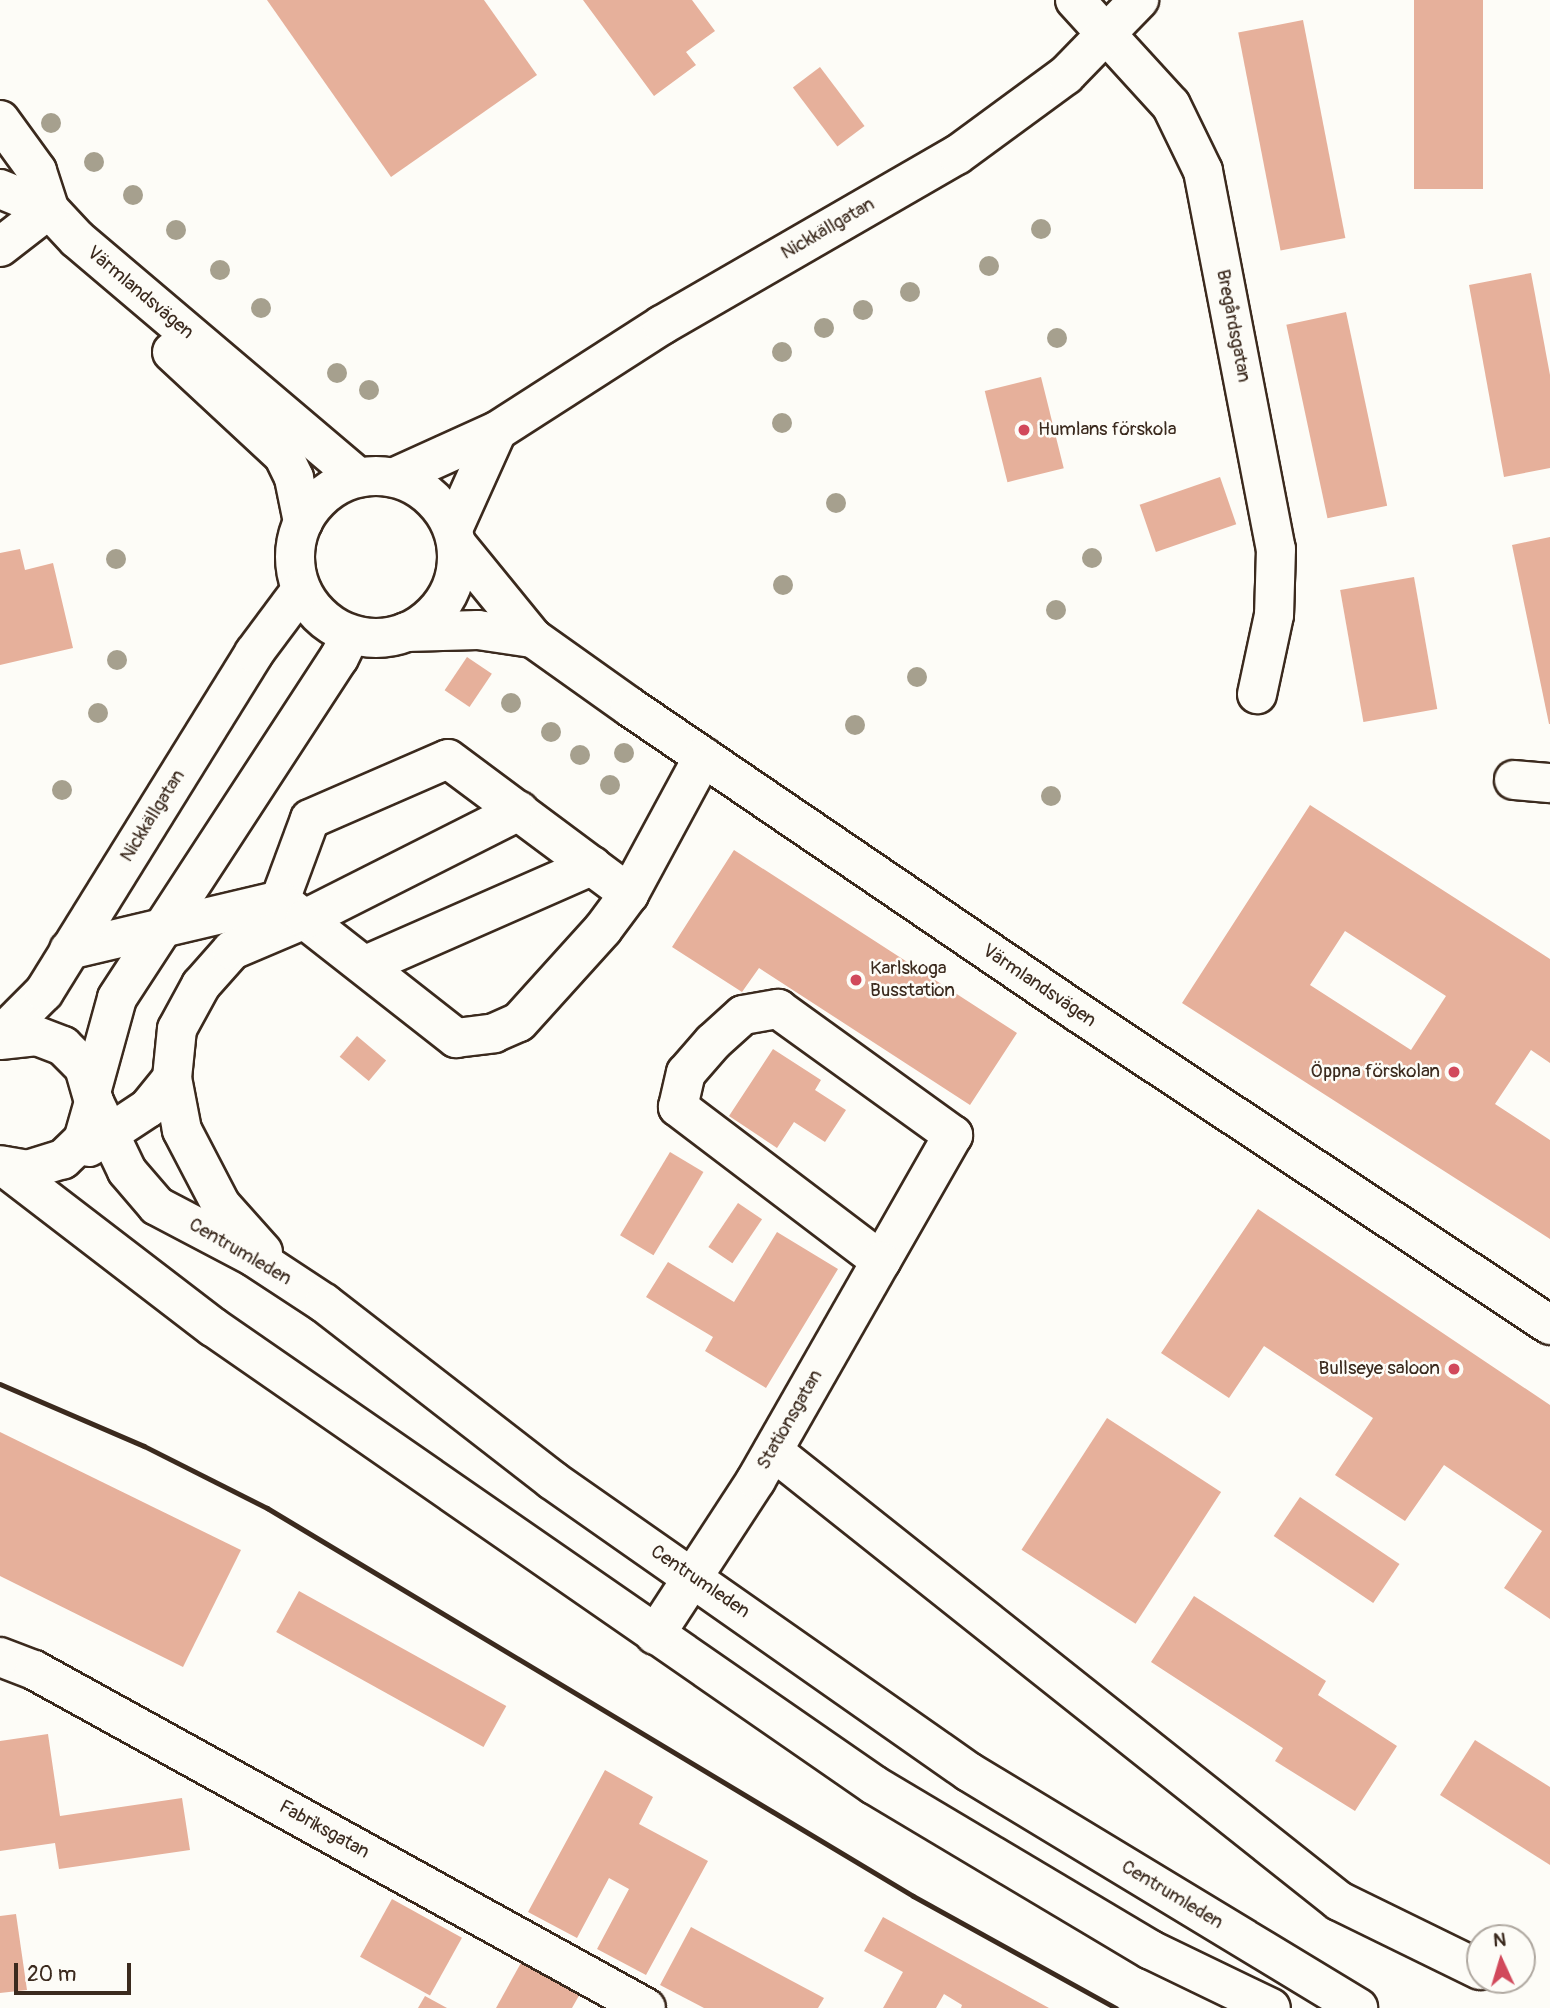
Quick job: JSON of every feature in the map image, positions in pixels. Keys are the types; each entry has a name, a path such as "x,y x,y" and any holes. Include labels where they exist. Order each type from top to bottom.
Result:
{"street":[{"name":"Bregårdsgatan","path":"1075,0 1171,105 1203,171 1276,549 1273,615 1257,694"},
{"name":"Nickkällgatan","path":"376,477 497,431 662,325 957,155 1066,75 1139,0"},
{"path":"0,120 37,171 49,209"},
{"path":"0,189 49,209 77,239"},
{"path":"0,247 49,209"},
{"name":"Värmlandsvägen","path":"77,239 376,477"},
{"name":"Värmlandsvägen","path":"77,239 122,306 283,455 294,478 303,522"},
{"path":"455,538 430,495 376,477 334,486 310,507 303,522 295,557 301,590 320,617 351,635 378,639 406,632 431,617 449,594 456,574 455,538 497,431"},
{"name":"Värmlandsvägen","path":"455,538 533,638 1079,1013 1550,1325"},
{"name":"Nickkällgatan","path":"0,1038 44,992 254,653 301,590"},
{"name":"Värmlandsvägen","path":"406,632 478,630 533,638"},
{"path":"74,1151 90,1126 93,1095 117,998 351,635"},
{"path":"69,950 163,927 293,909 456,1038 494,1033 519,1022 584,954 629,894 703,757"},
{"path":"293,909 310,819 448,759 629,894"},
{"path":"285,1277 221,1205 193,1158 182,1130 172,1078 177,1029 201,985 232,950 293,909 519,811"},
{"path":"366,965 592,866"},
{"name":"Stationsgatan","path":"655,1635 695,1578 773,1451 953,1135 778,1009 743,1015 685,1073 678,1107 881,1261"},
{"name":"Centrumleden","path":"0,1038 18,1035 52,1039 84,1066 93,1095 127,1171 157,1206 285,1277 552,1480 969,1772 1358,2008"},
{"path":"2,1166 28,1170 47,1167 74,1151 110,1136 148,1108 172,1078"},
{"path":"2,1166 213,1327 874,1785 1151,1950 1271,2008"},
{"path":"773,1451 1339,1900 1466,1963"},
{"name":"Fabriksgatan","path":"0,1657 34,1670 646,2008"}],"building":[{"path":"267,0 484,0 537,75 391,177"},
{"path":"583,0 692,0 715,31 686,52 696,65 654,96"},
{"path":"1414,0 1483,0 1483,189 1414,189"},
{"path":"1303,20 1345,238 1281,251 1238,33"},
{"path":"820,67 865,126 837,147 793,87"},
{"path":"1531,273 1550,375 1550,468 1504,477 1469,285"},
{"path":"1346,312 1387,506 1327,518 1286,325"},
{"name":"Humlans förskola","path":"1041,377 1064,468 1007,482 985,391"},
{"path":"1220,477 1236,524 1156,552 1140,505"},
{"path":"1550,537 1550,724 1549,724 1512,545"},
{"path":"20,549 25,570 53,563 73,648 0,665 0,553"},
{"path":"1414,577 1437,709 1363,722 1340,590"},
{"path":"467,657 492,674 470,707 445,690"},
{"path":"1310,805 1550,959 1550,1063 1531,1050 1495,1104 1550,1140 1550,1239 1182,1003","holes":["1345,931 1446,996 1411,1050 1310,985"]},
{"name":"Karlskoga Busstation","path":"734,850 1017,1033 970,1105 759,968 742,992 672,947"},
{"path":"357,1036 386,1060 369,1081 340,1057"},
{"path":"773,1049 821,1080 815,1090 846,1110 825,1142 794,1122 777,1148 729,1116"},
{"path":"670,1152 703,1172 653,1255 620,1235"},
{"path":"738,1203 762,1219 732,1263 708,1247"},
{"path":"1258,1209 1550,1405 1550,1619 1504,1588 1542,1531 1444,1465 1405,1521 1335,1475 1373,1418 1264,1346 1229,1398 1161,1353"},
{"path":"777,1232 838,1269 766,1388 705,1351 713,1337 646,1297 668,1262 734,1302"},
{"path":"1107,1418 1221,1492 1136,1624 1021,1550"},
{"path":"0,1432 241,1550 183,1667 0,1576"},
{"path":"1300,1497 1399,1564 1373,1603 1274,1536"},
{"path":"299,1591 506,1706 483,1747 276,1632"},
{"path":"1194,1596 1326,1681 1318,1695 1397,1746 1355,1811 1275,1761 1283,1748 1151,1662"},
{"path":"48,1734 60,1816 182,1798 190,1850 59,1869 55,1843 0,1851 0,1741"},
{"path":"1475,1740 1550,1787 1550,1865 1440,1795"},
{"path":"605,1770 653,1797 639,1824 708,1861 646,1975 597,1949 629,1889 609,1878 577,1938 528,1912"},
{"path":"392,1899 462,1938 430,1996 360,1957"},
{"path":"16,1914 27,1990 0,1993 0,1916"},
{"path":"883,1917 1049,2008 961,2008 962,2005 944,1994 936,2008 883,2008 903,1972 864,1951"},
{"path":"691,1927 824,1998 818,2008 704,2008 660,1985"},
{"path":"522,1961 581,1992 572,2008 496,2008"},
{"path":"425,1996 447,2008 418,2008"}],"railway":[{"path":"0,1384 144,1446 267,1508 913,1896 1116,2008"}],"place":[{"name":"Humlans förskola","path":"1024,430"},
{"name":"Karlskoga Busstation","path":"856,980"},
{"name":"Öppna förskolan","path":"1454,1072"},
{"name":"Bullseye saloon","path":"1454,1369"}]}
